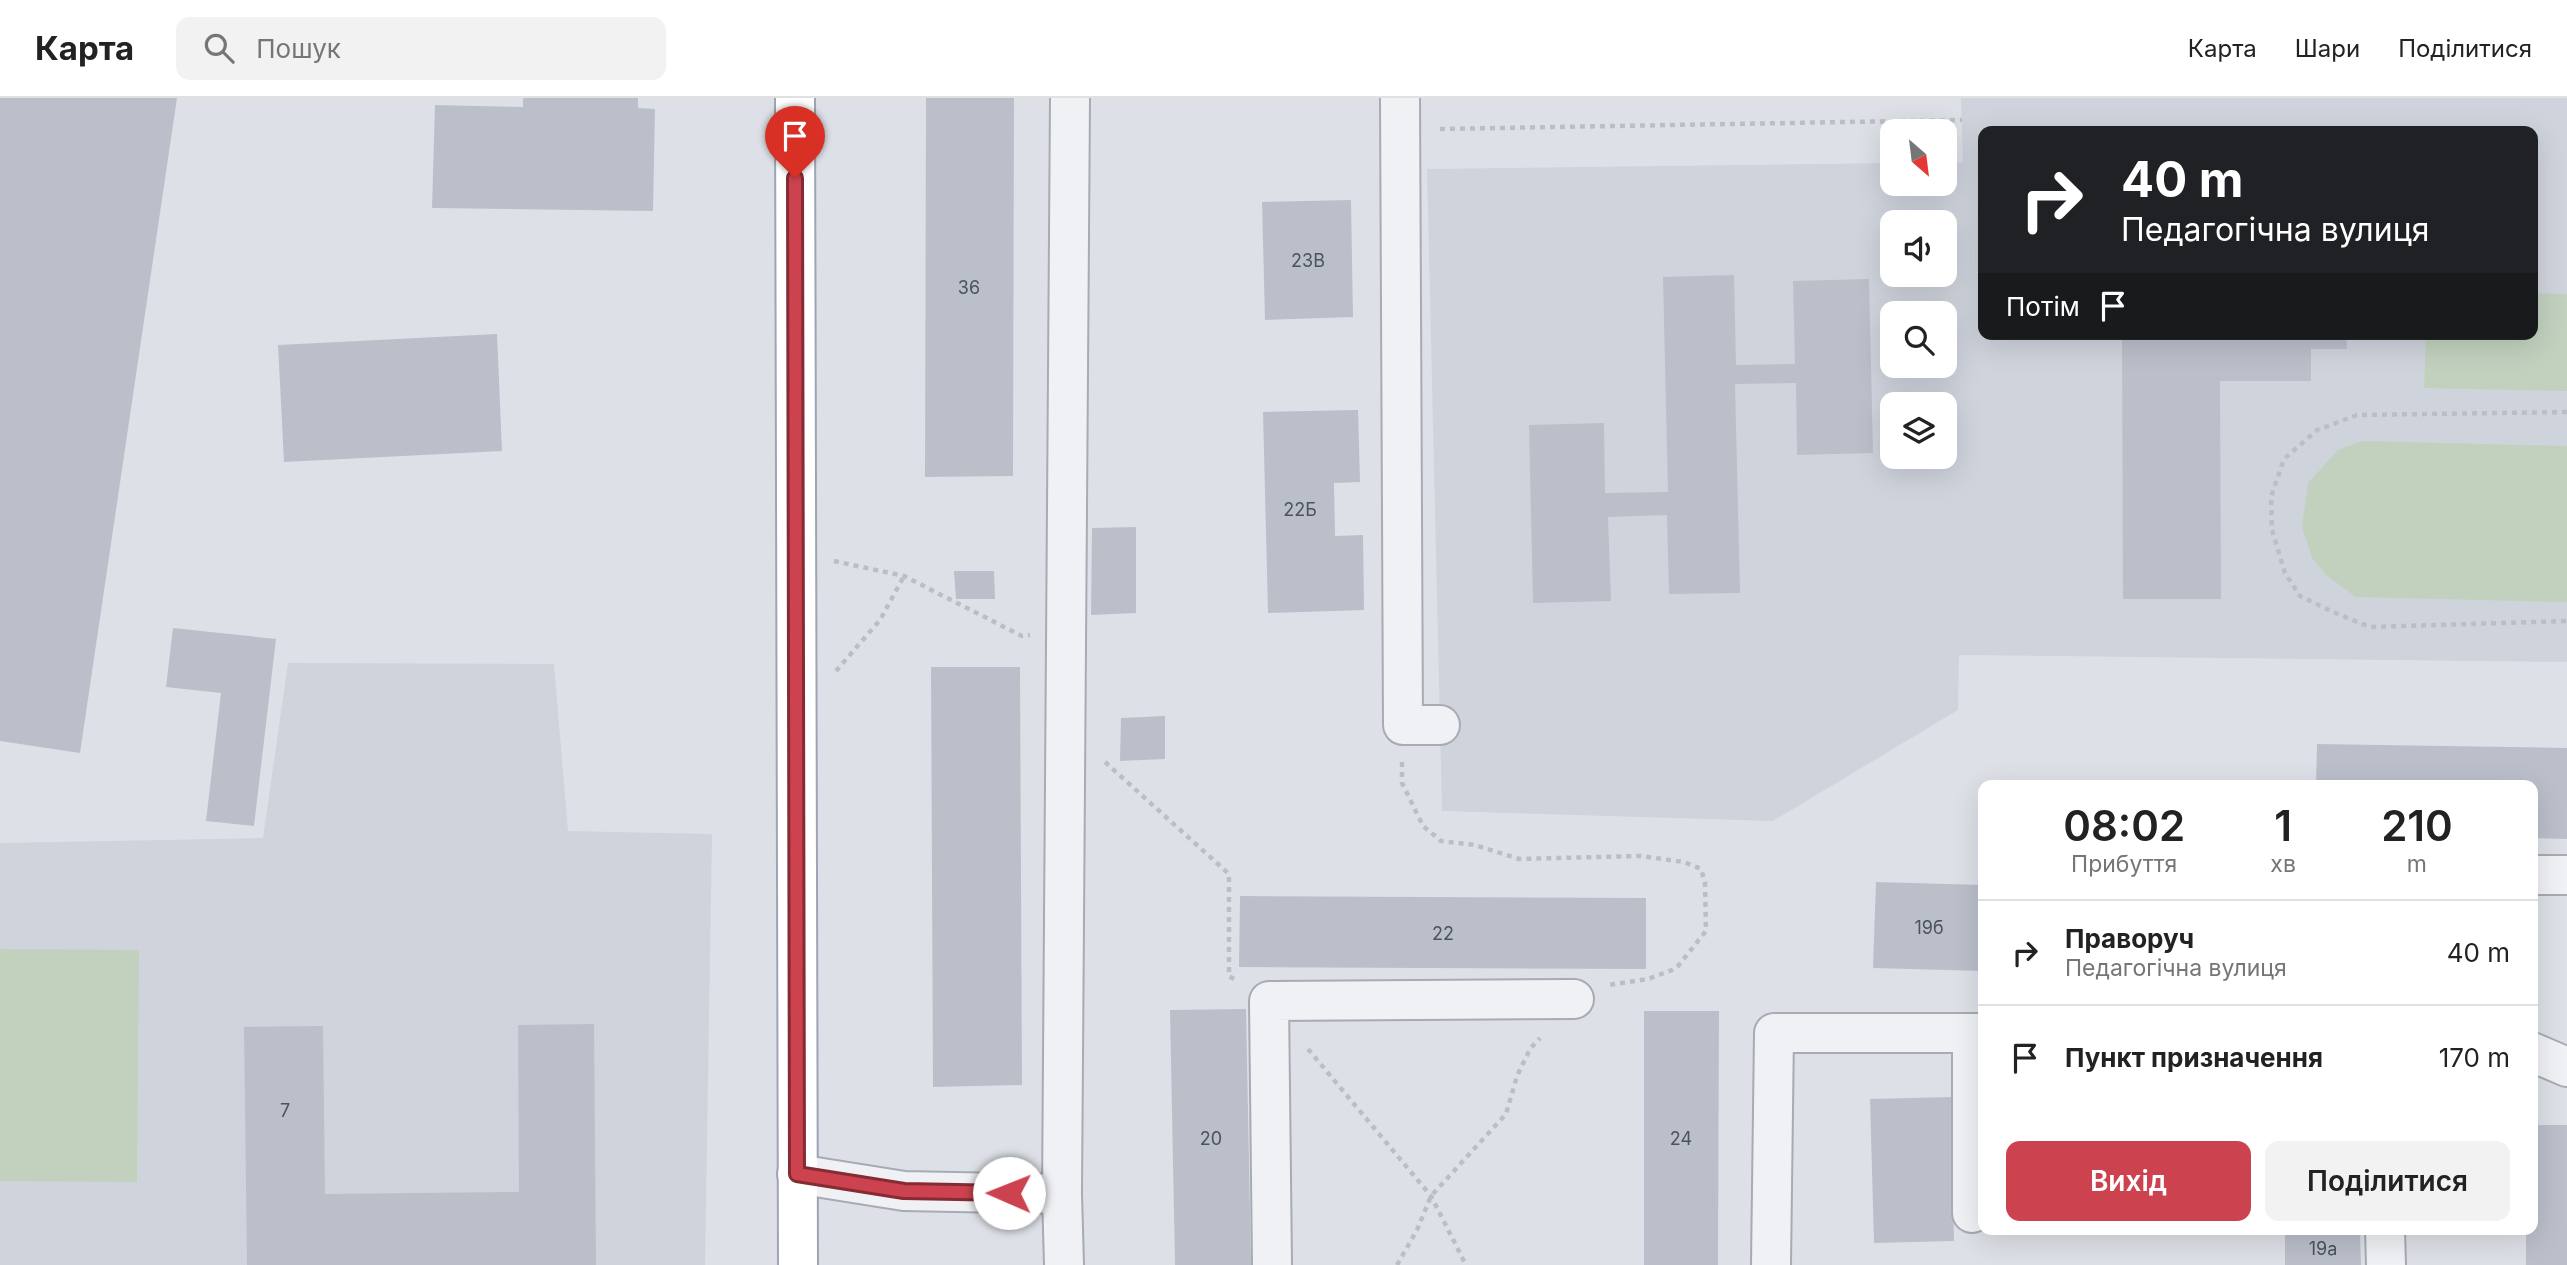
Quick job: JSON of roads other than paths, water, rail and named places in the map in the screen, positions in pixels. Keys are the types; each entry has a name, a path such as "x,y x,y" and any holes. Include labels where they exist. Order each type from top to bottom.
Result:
{"main road":[{"path":"794,98 798,1265"}],"lane":[{"path":"1064,1265 1062,1194 1070,98"},
{"path":"1400,114 1403,725 1440,725"},
{"path":"2538,876 2567,875"},
{"path":"1272,1265 1269,1001 1574,999"},
{"path":"1771,1265 1774,1033 1978,1033 1972,1213"},
{"path":"2538,1055 2567,1067"},
{"path":"797,1174 904,1191 1062,1194"},
{"path":"2385,1235 2386,1265"}]}
